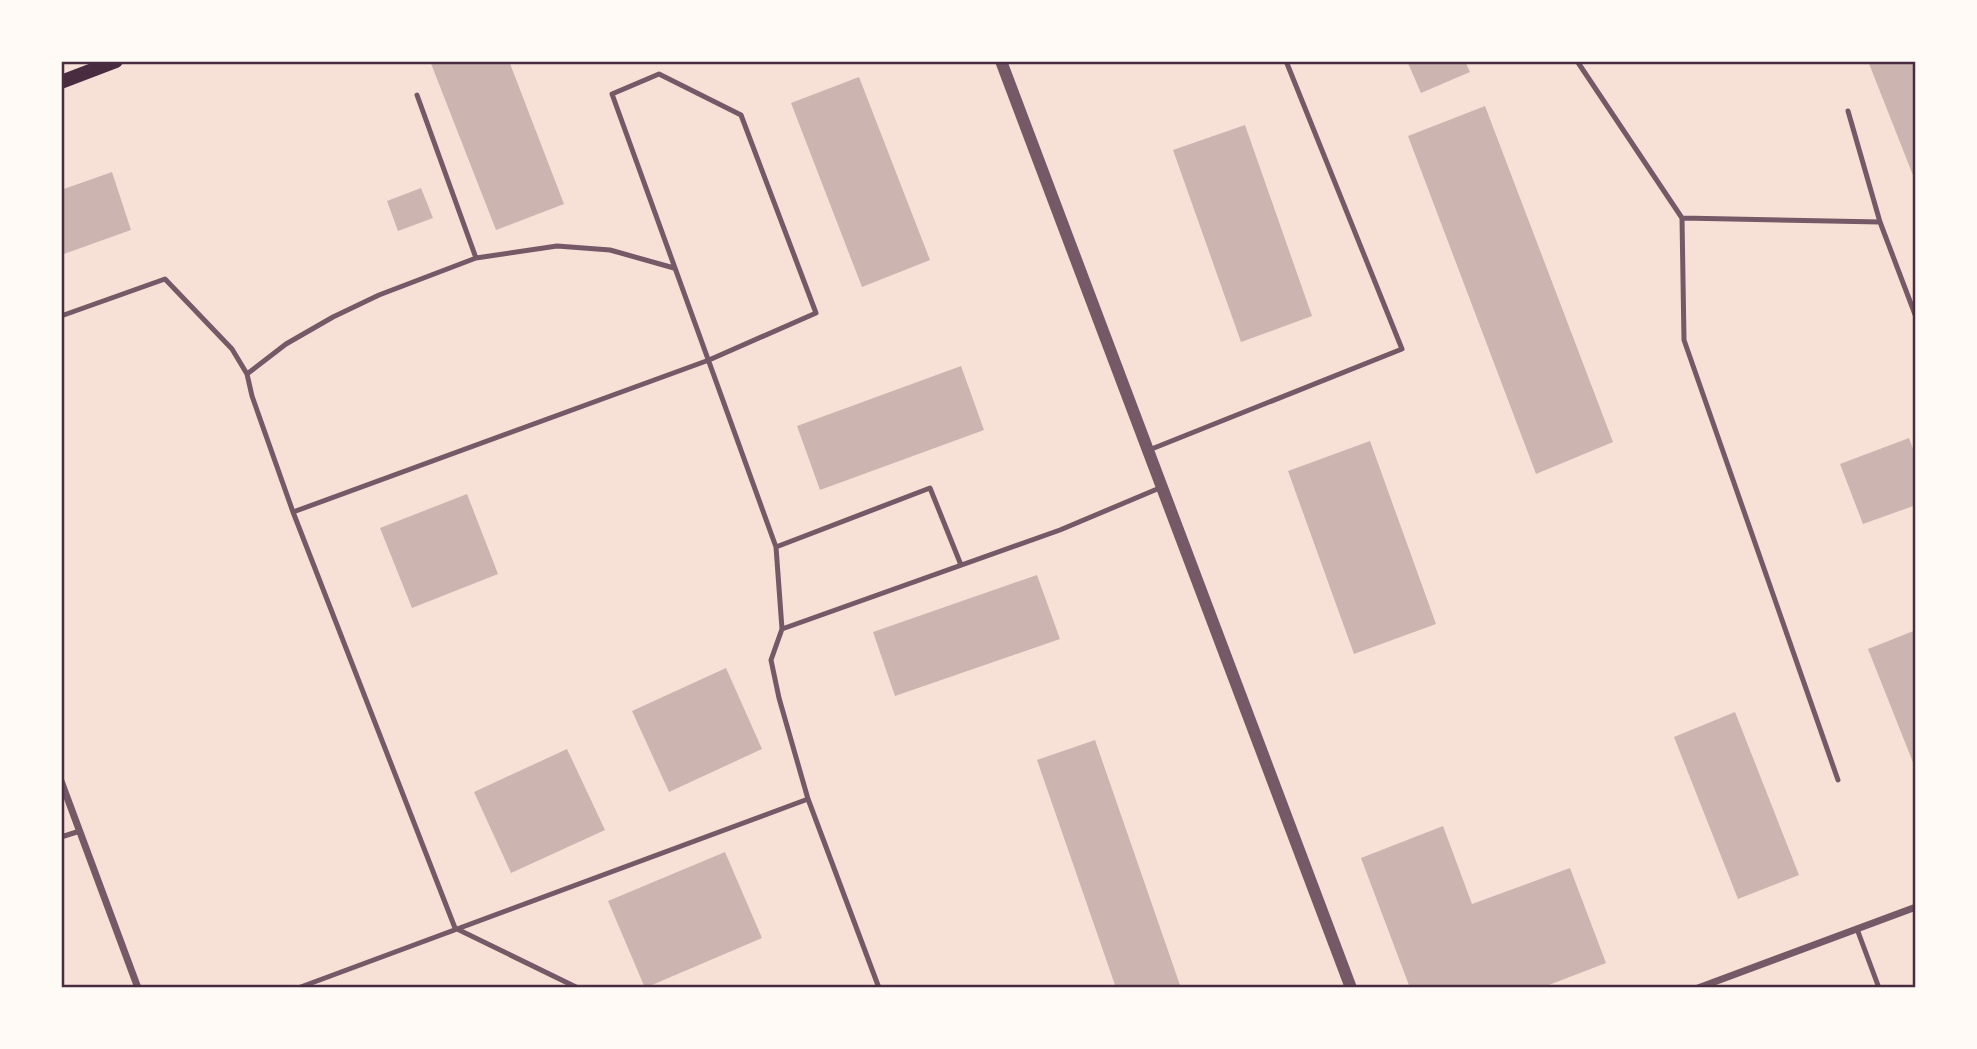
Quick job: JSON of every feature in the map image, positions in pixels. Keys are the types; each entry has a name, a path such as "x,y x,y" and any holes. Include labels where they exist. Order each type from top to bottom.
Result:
{"main road":[{"path":"61,82 116,61"}],"street":[{"path":"1001,61 1351,988"},
{"path":"61,781 138,988"},
{"path":"1698,988 1916,907"}],"lane":[{"path":"1149,450 1402,349 1286,61"},
{"path":"1577,61 1682,218 1684,340 1839,779"},
{"path":"293,512 709,360 816,313 741,115 659,74 611,94 709,360 776,547 782,629 771,660 779,698 808,799 878,987"},
{"path":"416,94 477,258"},
{"path":"1848,111 1880,222 1916,317"},
{"path":"1682,218 1880,222"},
{"path":"247,374 286,344 333,317 379,295 477,258 557,246 610,250 674,268"},
{"path":"61,316 164,279 232,349 247,374 252,396 293,512 455,928 578,988"},
{"path":"782,629 1060,530 1161,487"},
{"path":"776,547 930,488 961,565"},
{"path":"298,988 808,799"},
{"path":"61,837 79,831"},
{"path":"1857,929 1879,988"}],"building":[{"path":"430,61 509,61 564,204 496,230"},
{"path":"1407,61 1465,61 1470,72 1421,93"},
{"path":"1868,61 1916,61 1916,183"},
{"path":"859,77 930,260 862,287 791,103"},
{"path":"1485,106 1613,442 1536,474 1408,136"},
{"path":"1245,125 1312,316 1241,342 1173,150"},
{"path":"112,172 131,230 61,255 61,190"},
{"path":"421,188 433,218 398,231 387,201"},
{"path":"961,366 984,430 820,490 797,426"},
{"path":"1909,438 1916,457 1916,505 1863,524 1840,464"},
{"path":"1370,441 1436,624 1354,654 1288,471"},
{"path":"467,494 498,574 412,608 380,528"},
{"path":"1037,575 1060,639 895,696 873,632"},
{"path":"1916,630 1916,770 1868,649"},
{"path":"726,668 762,749 669,792 632,711"},
{"path":"1735,712 1799,875 1738,899 1674,737"},
{"path":"1095,740 1181,988 1116,988 1037,760"},
{"path":"567,749 605,830 511,873 474,792"},
{"path":"1443,826 1472,904 1570,868 1606,963 1541,988 1410,988 1361,858"},
{"path":"725,852 762,938 645,988 608,901"}]}
